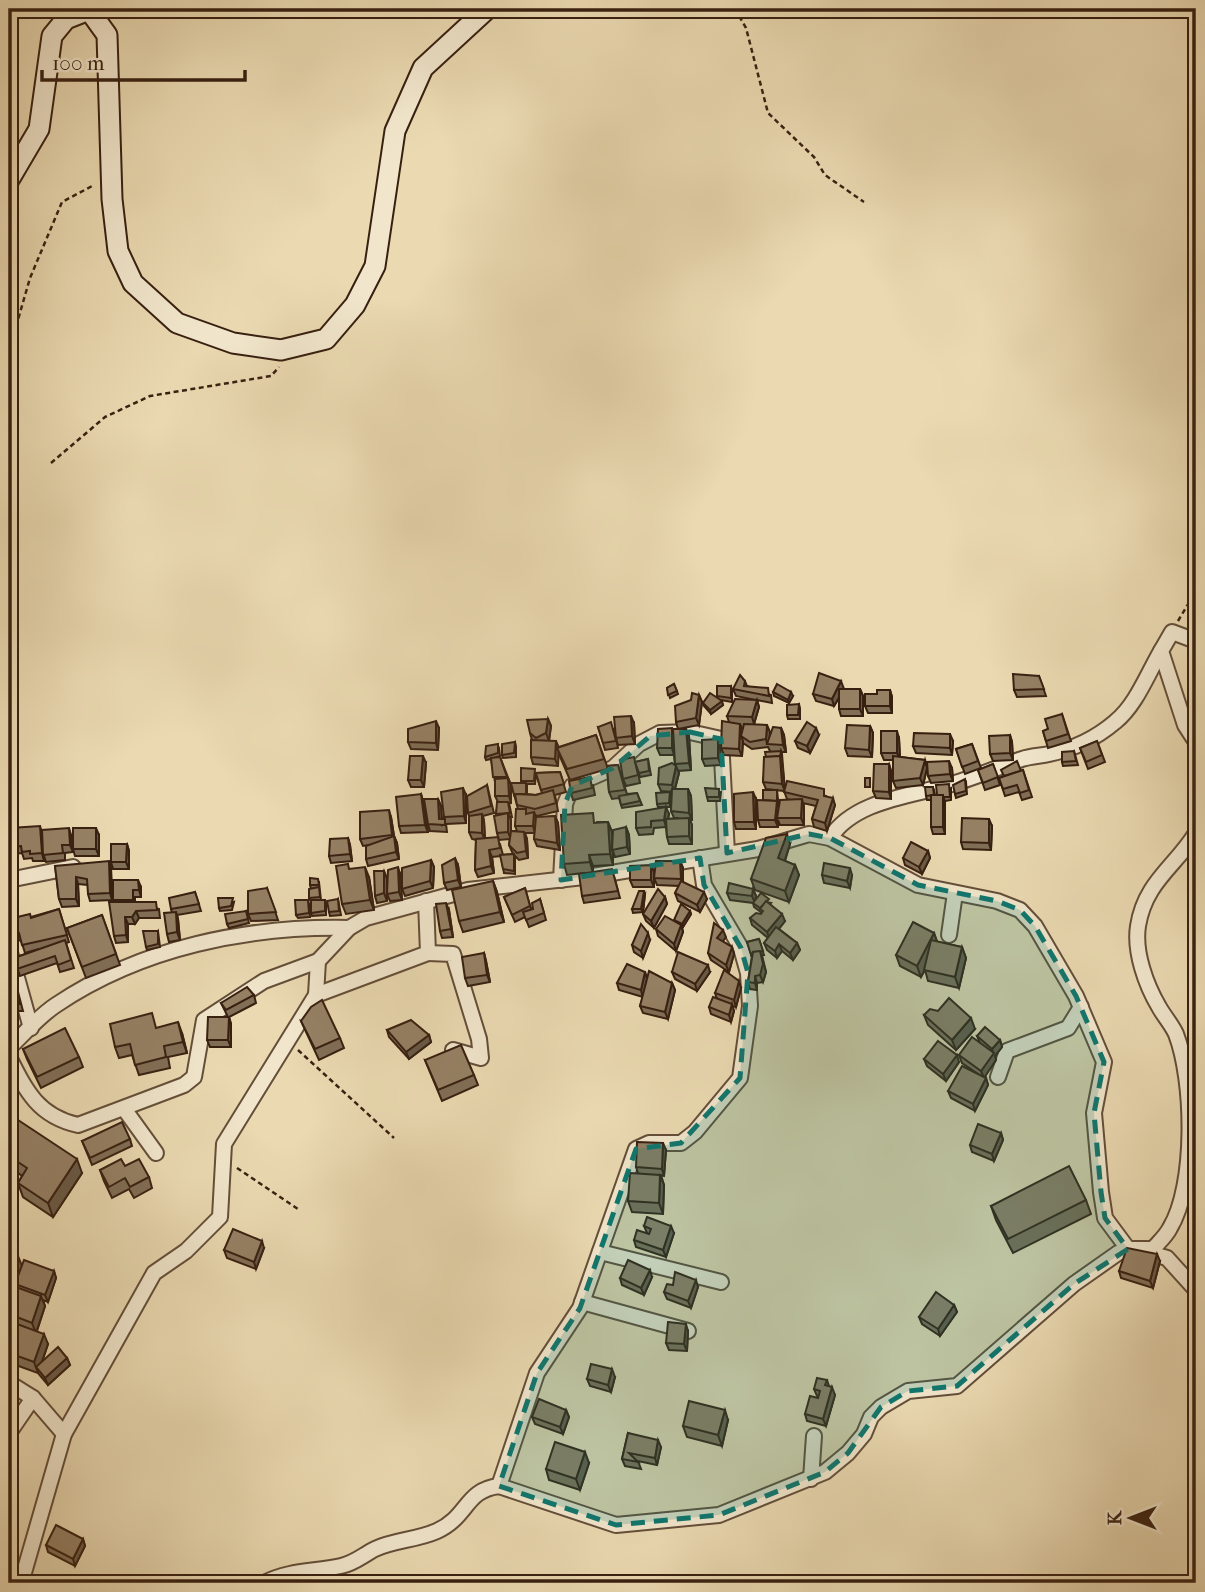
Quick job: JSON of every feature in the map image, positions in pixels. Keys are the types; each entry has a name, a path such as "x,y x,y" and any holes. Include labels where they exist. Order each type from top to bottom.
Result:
{"street":[{"path":"9,180 39,129 52,36 66,19 90,10 107,35 111,182 118,251 133,283 177,323 233,344 281,349 326,339 355,305 375,266 396,131 423,68 487,9"},
{"path":"830,838 843,820 853,813 889,803 911,792 950,785 1025,758 1074,748 1108,727 1128,710 1172,632 1196,641"},
{"path":"1161,651 1185,725 1196,742"},
{"path":"561,880 565,804 572,786 613,768 639,744 660,733 690,732 722,739 727,853"},
{"path":"264,1583 282,1574 302,1569 341,1566 374,1550 439,1530 459,1517 478,1491 499,1486 616,1525 719,1515 825,1472 848,1453 864,1434 871,1417 881,1407 908,1391 957,1386 1074,1284 1132,1250 1153,1249 1171,1228 1189,1162 1187,1090 1176,1034 1157,1005 1142,967 1138,928 1144,901 1156,880 1186,849 1196,833"},
{"path":"9,1057 29,1097 63,1122 78,1125 125,1110 184,1085 194,1077 204,1020 264,981 318,961 349,928 366,918 468,890 561,880 758,849 809,834 830,838 918,886 997,901 1020,910 1035,926 1081,1007 1104,1062 1094,1113 1105,1218 1132,1250 1167,1258 1196,1290"},
{"path":"499,1486 537,1373 582,1302 636,1149 649,1143 681,1143 695,1132 740,1078 750,1006 748,973 741,948 704,885 700,858"},
{"path":"9,880 83,865"},
{"path":"949,935 955,893"},
{"path":"426,901 428,953"},
{"path":"9,1048 55,1005 150,957 229,936 293,927 349,928"},
{"path":"9,949 31,1028"},
{"path":"316,995 428,953 453,954 479,1039 481,1058 453,1050"},
{"path":"17,1579 48,1495 64,1434 155,1273 186,1251 220,1217 224,1144 316,995 318,961"},
{"path":"998,1077 1007,1051 1068,1028 1081,1007"},
{"path":"125,1110 156,1153"},
{"path":"600,1252 720,1282"},
{"path":"582,1302 688,1331"},
{"path":"9,1383 33,1398 64,1434"},
{"path":"9,1433 33,1398"},
{"path":"811,1479 814,1436"}],"path":[{"path":"735,9 746,28 768,113 814,157 825,175 864,202"},
{"path":"980,9 988,14 1003,9"},
{"path":"9,351 30,278 62,202 90,186 111,182"},
{"path":"51,463 105,417 150,396 271,376 281,365"},
{"path":"1172,632 1196,591"},
{"path":"288,1041 394,1138"},
{"path":"223,1159 298,1209"}],"highlighted area":[{"path":"690,732 721,739 727,853 809,834 830,838 918,885 997,901 1020,910 1035,926 1076,996 1104,1062 1094,1113 1101,1192 1105,1218 1128,1249 1074,1284 957,1386 908,1391 881,1407 848,1453 825,1472 719,1515 616,1525 499,1486 537,1373 580,1308 636,1149 681,1143 740,1078 748,973 741,948 704,885 700,858 561,880 565,804 572,786 613,768 650,736"}],"building":[{"path":"819,673 841,681 832,699 813,694"},
{"path":"1013,674 1039,676 1044,689 1014,690"},
{"path":"740,675 745,681 744,686 768,688 769,696 733,689"},
{"path":"674,684 677,691 668,695 667,688"},
{"path":"777,684 791,692 788,700 773,692"},
{"path":"717,686 731,686 731,698 717,696"},
{"path":"839,689 860,689 860,709 839,709"},
{"path":"877,690 890,690 890,706 865,706 865,694 877,694"},
{"path":"692,693 699,695 696,718 676,722 675,706 691,700"},
{"path":"710,693 722,701 710,710 703,703"},
{"path":"735,699 757,700 752,717 727,716"},
{"path":"799,704 798,715 787,715 787,705"},
{"path":"1062,714 1068,734 1046,741 1043,731 1048,729 1045,719"},
{"path":"631,716 632,736 616,738 614,717"},
{"path":"548,719 546,733 536,738 530,733 527,720"},
{"path":"436,721 436,743 408,742 408,729"},
{"path":"722,721 740,724 739,749 721,748"},
{"path":"611,722 616,741 603,743 598,727"},
{"path":"807,722 816,728 807,746 795,741"},
{"path":"744,724 767,725 766,739 750,742 741,736"},
{"path":"847,725 870,726 869,750 845,748"},
{"path":"773,727 781,728 783,745 767,744"},
{"path":"672,728 672,748 657,748 658,729"},
{"path":"673,729 686,729 689,763 675,764"},
{"path":"881,731 897,731 897,753 881,753"},
{"path":"914,733 950,734 950,748 913,746"},
{"path":"596,735 604,759 567,769 557,748"},
{"path":"1010,735 1010,753 990,754 989,736"},
{"path":"718,739 718,758 702,759 702,740"},
{"path":"531,740 556,741 555,759 531,757"},
{"path":"1097,741 1102,755 1086,762 1080,748"},
{"path":"515,742 514,753 502,755 502,744"},
{"path":"498,744 498,753 485,757 486,746"},
{"path":"972,744 978,761 962,767 956,749"},
{"path":"781,751 780,758 766,757 765,752"},
{"path":"1074,751 1076,761 1062,762 1062,752"},
{"path":"410,756 423,756 421,780 408,780"},
{"path":"780,756 782,784 763,782 764,757"},
{"path":"893,756 925,760 920,778 893,781"},
{"path":"500,757 507,777 493,777 491,758"},
{"path":"634,757 638,775 623,779 620,760"},
{"path":"648,759 649,771 639,773 635,762"},
{"path":"949,761 950,774 928,776 927,762"},
{"path":"1017,761 1021,771 1004,776 1001,770"},
{"path":"672,763 676,766 672,785 658,784 659,768"},
{"path":"874,764 889,764 889,792 873,791"},
{"path":"993,764 998,777 983,783 978,770"},
{"path":"618,765 625,790 609,792 607,766"},
{"path":"521,768 535,769 534,781 521,781"},
{"path":"1023,770 1029,790 1020,793 1017,785 1003,789 999,778"},
{"path":"560,772 564,784 541,790 536,773"},
{"path":"590,777 592,788 571,793 569,781"},
{"path":"508,778 509,796 495,796 495,779"},
{"path":"865,778 870,778 870,787 865,787"},
{"path":"965,779 966,791 955,794 953,785"},
{"path":"787,781 824,789 824,796 833,798 825,823 812,819 818,800 784,792"},
{"path":"511,783 526,783 526,794 514,795"},
{"path":"949,784 950,797 937,795 936,785"},
{"path":"487,785 491,806 468,813 467,796"},
{"path":"925,787 933,787 934,795 926,796"},
{"path":"463,788 464,816 444,817 441,792"},
{"path":"705,788 719,789 719,797 707,797"},
{"path":"672,789 688,789 689,813 671,811"},
{"path":"553,790 556,803 535,809 517,805 515,794 536,795"},
{"path":"763,790 777,790 777,801 763,800"},
{"path":"670,792 669,803 657,804 656,793"},
{"path":"753,792 754,822 734,822 734,794"},
{"path":"637,793 640,801 621,805 619,796"},
{"path":"421,794 425,825 399,826 396,797"},
{"path":"931,795 943,795 943,827 931,827"},
{"path":"424,799 438,799 439,819 445,819 445,825 428,824"},
{"path":"802,799 801,818 777,818 780,800"},
{"path":"757,800 777,801 775,820 758,820"},
{"path":"497,802 508,802 510,813 496,814"},
{"path":"666,807 664,820 651,821 651,827 636,828 636,812"},
{"path":"516,809 526,809 526,814 534,812 533,826 515,826"},
{"path":"389,810 392,835 360,839 360,812"},
{"path":"508,813 508,832 497,833 494,816"},
{"path":"593,813 594,823 608,822 610,854 589,855 590,862 564,864 561,815"},
{"path":"482,814 482,833 469,832 469,816"},
{"path":"555,816 557,843 534,839 536,817"},
{"path":"689,818 689,836 667,837 666,819"},
{"path":"962,818 989,819 989,843 961,842"},
{"path":"40,826 42,853 30,854 30,851 22,852 21,846 12,847 10,828"},
{"path":"626,827 627,847 612,850 613,830"},
{"path":"69,828 70,845 62,845 63,853 43,855 42,830"},
{"path":"73,828 96,828 96,849 73,849"},
{"path":"511,831 524,832 526,851 517,853 509,845"},
{"path":"787,834 778,858 795,865 785,891 751,879 766,838"},
{"path":"394,836 396,852 366,859 366,846"},
{"path":"498,837 500,848 489,850 491,866 475,870 476,839"},
{"path":"348,838 350,854 329,856 330,839"},
{"path":"911,842 928,851 919,867 903,858"},
{"path":"111,844 127,844 126,862 111,862"},
{"path":"514,854 514,871 503,869 500,855"},
{"path":"455,858 458,880 444,883 442,865"},
{"path":"431,860 430,881 402,889 402,868"},
{"path":"109,861 110,893 88,894 87,879 76,877 76,899 59,899 55,866"},
{"path":"656,861 680,861 681,879 654,878"},
{"path":"824,863 850,868 847,881 822,875"},
{"path":"348,864 349,869 365,867 370,900 342,904 336,866"},
{"path":"651,865 651,880 630,880 630,866"},
{"path":"398,867 399,892 387,894 388,870"},
{"path":"612,869 618,891 582,896 579,874"},
{"path":"374,871 384,871 384,893 375,896"},
{"path":"310,878 318,879 319,885 310,885"},
{"path":"113,880 138,880 139,890 133,890 133,900 113,900"},
{"path":"493,881 500,912 459,921 452,890"},
{"path":"681,881 704,892 697,905 675,893"},
{"path":"729,883 753,889 752,896 727,893"},
{"path":"319,887 320,897 309,898 309,889"},
{"path":"267,888 276,912 248,914 248,891"},
{"path":"525,888 530,906 512,915 504,897"},
{"path":"658,889 665,897 651,921 643,914"},
{"path":"639,891 644,891 641,909 632,909"},
{"path":"195,892 199,904 171,909 169,898"},
{"path":"761,893 769,899 760,908 753,903"},
{"path":"218,898 233,898 231,906 219,908"},
{"path":"338,899 339,911 329,912 327,901"},
{"path":"540,899 544,913 526,920 523,912 533,909 532,903"},
{"path":"295,900 308,900 309,913 296,915"},
{"path":"311,900 325,900 325,911 311,913"},
{"path":"766,901 782,914 767,932 750,918 756,913 761,914 763,911 760,909"},
{"path":"109,902 156,902 157,910 136,911 132,917 125,917 126,935 114,936"},
{"path":"446,903 451,929 440,931 436,904"},
{"path":"681,904 690,911 682,924 674,920"},
{"path":"59,909 67,935 22,945 19,933 9,936 9,919 30,914 31,918"},
{"path":"246,911 248,919 227,924 225,914"},
{"path":"176,912 177,932 167,934 164,913"},
{"path":"102,915 116,954 82,967 67,928"},
{"path":"665,916 681,925 674,944 656,929"},
{"path":"913,922 934,933 917,966 896,955"},
{"path":"714,923 723,930 717,938 732,947 726,965 708,953"},
{"path":"641,924 648,933 641,951 632,945"},
{"path":"776,927 797,943 790,953 779,944 775,951 764,943"},
{"path":"143,931 158,931 158,944 146,947"},
{"path":"759,939 763,951 753,952 751,955 747,942"},
{"path":"65,940 71,960 58,965 55,956 17,969 14,958"},
{"path":"931,940 962,947 955,977 924,970"},
{"path":"760,951 763,964 760,975 755,976 755,983 748,982 753,952"},
{"path":"678,952 708,965 695,984 672,972"},
{"path":"484,953 487,975 465,978 462,957"},
{"path":"627,964 645,972 641,990 617,983"},
{"path":"724,970 739,981 734,1000 715,993"},
{"path":"649,971 672,983 665,1012 640,1006"},
{"path":"9,981 14,981 20,1004 9,1004"},
{"path":"247,987 254,995 226,1010 221,1003"},
{"path":"713,997 732,1004 729,1015 709,1007"},
{"path":"949,998 971,1018 952,1040 924,1015 930,1009 938,1011"},
{"path":"322,1000 340,1038 315,1049 301,1021 311,1007"},
{"path":"152,1013 156,1028 178,1022 183,1042 164,1046 166,1057 135,1065 130,1044 115,1047 110,1024"},
{"path":"208,1017 229,1017 228,1040 207,1040"},
{"path":"411,1020 429,1035 406,1052 387,1030"},
{"path":"985,1027 1000,1040 992,1049 977,1036"},
{"path":"65,1028 79,1057 37,1077 23,1049"},
{"path":"972,1037 994,1053 981,1071 959,1055"},
{"path":"938,1041 957,1055 943,1074 924,1059"},
{"path":"461,1045 474,1075 438,1090 425,1060"},
{"path":"962,1066 986,1078 973,1104 948,1091"},
{"path":"9,1114 77,1159 48,1203 18,1183 27,1168 9,1156"},
{"path":"122,1122 130,1139 90,1158 82,1141"},
{"path":"978,1124 1001,1133 992,1154 970,1145"},
{"path":"637,1142 663,1143 662,1169 636,1167"},
{"path":"121,1159 125,1166 139,1159 149,1177 130,1187 125,1178 109,1187 100,1170"},
{"path":"1069,1166 1086,1200 1008,1239 991,1206"},
{"path":"630,1173 660,1175 659,1203 628,1201"},
{"path":"647,1217 671,1226 663,1250 634,1240 637,1230 649,1234 651,1229 644,1226"},
{"path":"233,1229 262,1241 254,1262 224,1250"},
{"path":"1127,1248 1157,1254 1150,1281 1119,1271"},
{"path":"9,1252 18,1256 9,1282"},
{"path":"24,1260 54,1271 45,1295 15,1284"},
{"path":"628,1260 650,1270 641,1288 620,1278"},
{"path":"675,1272 696,1280 688,1301 664,1292 667,1284 673,1285"},
{"path":"13,1286 41,1296 32,1323 9,1314 9,1297"},
{"path":"936,1292 954,1305 938,1329 919,1317"},
{"path":"9,1321 44,1334 34,1362 9,1353"},
{"path":"668,1322 686,1324 684,1344 666,1343"},
{"path":"58,1347 67,1358 45,1378 36,1367"},
{"path":"591,1364 612,1369 608,1385 587,1379"},
{"path":"817,1378 827,1380 825,1385 832,1387 823,1419 805,1414 810,1396 818,1398 820,1391 814,1389"},
{"path":"539,1399 566,1410 560,1427 532,1417"},
{"path":"689,1401 725,1410 718,1435 683,1426"},
{"path":"628,1433 658,1440 655,1458 629,1453 638,1462 622,1459"},
{"path":"555,1442 585,1452 576,1479 546,1469"},
{"path":"56,1525 83,1539 73,1559 46,1545"}]}
